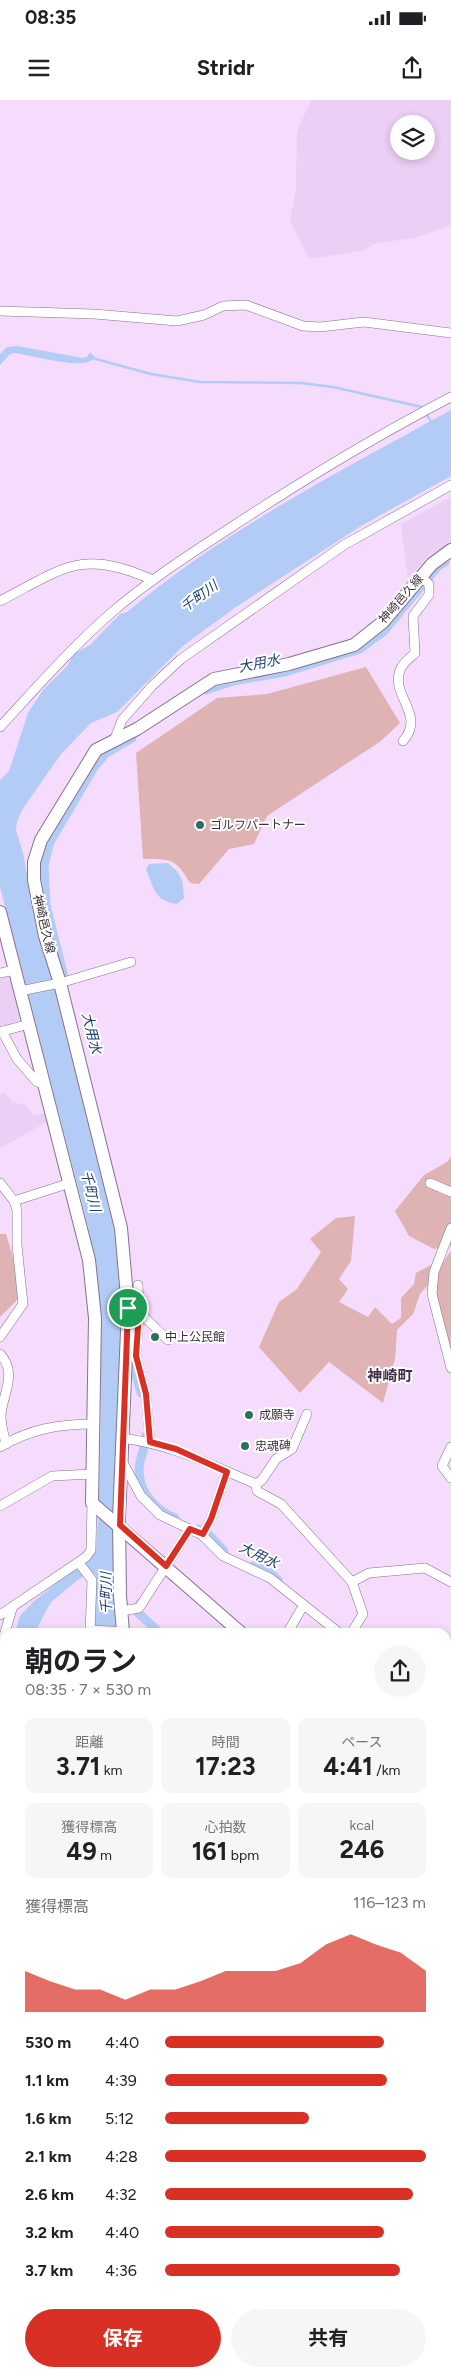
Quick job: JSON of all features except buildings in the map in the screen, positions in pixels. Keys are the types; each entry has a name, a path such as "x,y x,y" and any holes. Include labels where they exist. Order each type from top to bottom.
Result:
{"main road":[{"name":"神崎邑久線","path":"123,1628 118,1524 122,1438 134,1310 121,1228 61,982 45,936 34,880 34,862 41,840 96,750 113,742 214,679 289,664 354,645 382,622 425,580 442,555 451,550"},
{"path":"0,912 22,991 89,1260 93,1287 93,1474 96,1505 236,1628"}],"street":[{"path":"0,311 94,314 177,321 204,315 223,306 246,305 303,326 320,327 364,322 451,333"},
{"path":"0,727 110,614 153,580 322,469 451,397"},
{"path":"113,742 122,720 152,686 181,659 344,545 451,485"},
{"path":"0,601 53,573 80,564 95,562 137,573 153,580"},
{"path":"402,741 411,727 411,716 400,691 398,678 402,667 415,653 413,616 429,595 425,580"},
{"path":"22,991 131,962"},
{"path":"0,974 15,970"},
{"path":"29,1024 1,1032 17,1059 36,1082 44,1083"},
{"path":"14,1200 70,1182"},
{"path":"0,1183 14,1200 17,1210 17,1245 23,1304 0,1337"},
{"path":"430,1183 451,1192"},
{"path":"451,1228 434,1272 432,1294 451,1368"},
{"path":"138,1286 134,1310 136,1356 146,1394 150,1442"},
{"path":"134,1310 168,1340"},
{"path":"0,1354 5,1359 9,1381 1,1416 3,1446 23,1435 62,1424 94,1424"},
{"path":"256,1484 262,1480 276,1459 292,1449 307,1414"},
{"path":"122,1438 150,1442 176,1449 256,1484"},
{"path":"451,1447 442,1466 451,1478"},
{"path":"121,1458 145,1501 164,1518 190,1529 203,1532 223,1556 270,1578 333,1628"},
{"path":"203,1532 211,1519 227,1472"},
{"path":"0,1506 52,1476 93,1474"},
{"path":"256,1484 257,1491 281,1504 352,1582 363,1614 354,1628"},
{"path":"0,1616 79,1564 91,1550 96,1505"},
{"path":"122,1611 138,1608 190,1529"},
{"path":"79,1564 92,1580 91,1628"},
{"path":"352,1582 369,1573 425,1568 451,1582"},
{"path":"290,1628 303,1606"},
{"path":"6,1628 12,1609"}],"shaded area":[{"path":"311,100 451,100 451,225 418,237 373,244 365,250 309,259 290,220 296,190 297,132"},
{"path":"451,497 451,543 429,555 408,580 401,524"},
{"name":"ゴルフパートナー","path":"366,667 400,723 381,741 267,816 254,844 229,849 199,884 190,883 176,864 172,862 160,859 143,859 136,753 217,698 267,694"},
{"path":"6,976 10,979 20,1019 0,1029 0,978"},
{"path":"4,1092 12,1102 26,1105 33,1115 45,1113 47,1122 0,1148 0,1095"},
{"path":"451,1157 451,1246 434,1249 409,1236 395,1211 424,1175 447,1162"},
{"path":"355,1216 351,1261 339,1279 348,1289 339,1302 368,1317 375,1307 392,1324 401,1318 401,1298 414,1284 416,1273 433,1264 428,1285 420,1294 413,1314 397,1330 395,1359 383,1403 329,1362 300,1393 259,1347 279,1302 297,1289 321,1252 310,1239 336,1218"},
{"path":"0,1234 6,1234 17,1270 18,1299 0,1317"},
{"path":"451,1251 451,1357 439,1316 436,1289 443,1264"}],"water":[{"path":"17,346 83,358 87,357 90,352 95,357 90,361 82,363 71,363 15,353 10,354 0,365 0,354 7,347"},
{"name":"千町川","path":"451,410 451,476 361,526 236,607 184,645 117,712 91,723 61,754 22,810 17,822 16,830 23,853 30,891 118,1224 124,1303 120,1628 93,1628 96,1575 89,1571 51,1602 37,1628 16,1628 20,1616 33,1602 96,1551 101,1377 96,1280 87,1222 0,887 0,780 9,771 28,713 43,690 67,666 74,654 90,645 120,614 127,612 203,554 326,479"},
{"path":"168,863 179,874 182,882 184,898 177,904 159,897 153,888 146,869 149,864"}],"waterway":[{"path":"92,358 151,374 200,382 301,383 333,387 422,407 432,423"},
{"name":"大用水","path":"206,690 233,681 285,672 360,649 383,632 438,566 445,562"},
{"name":"大用水","path":"64,977 46,905 44,866 50,842 94,767 106,753 132,738"},
{"name":"大用水","path":"133,1337 134,1308"},
{"name":"大用水","path":"132,1350 131,1357 141,1393"},
{"name":"大用水","path":"146,1436 139,1466 142,1486 155,1505 175,1518"},
{"name":"大用水","path":"198,1529 208,1534 224,1551"},
{"name":"大用水","path":"253,1566 270,1573 278,1580"},
{"path":"140,1603 137,1612 155,1628"}],"place":[{"name":"ゴルフパートナー","path":"200,825"},
{"name":"中上公民館","path":"155,1337"},
{"name":"成願寺","path":"249,1415"},
{"name":"忠魂碑","path":"245,1446"}],"district":[{"name":"神崎町","path":"390,1376"}],"route":[{"path":"128,1308 139,1312 136,1356 146,1394 150,1442 176,1449 227,1472 211,1519 203,1534 190,1529 166,1566 120,1525 120,1475 128,1308"}]}
